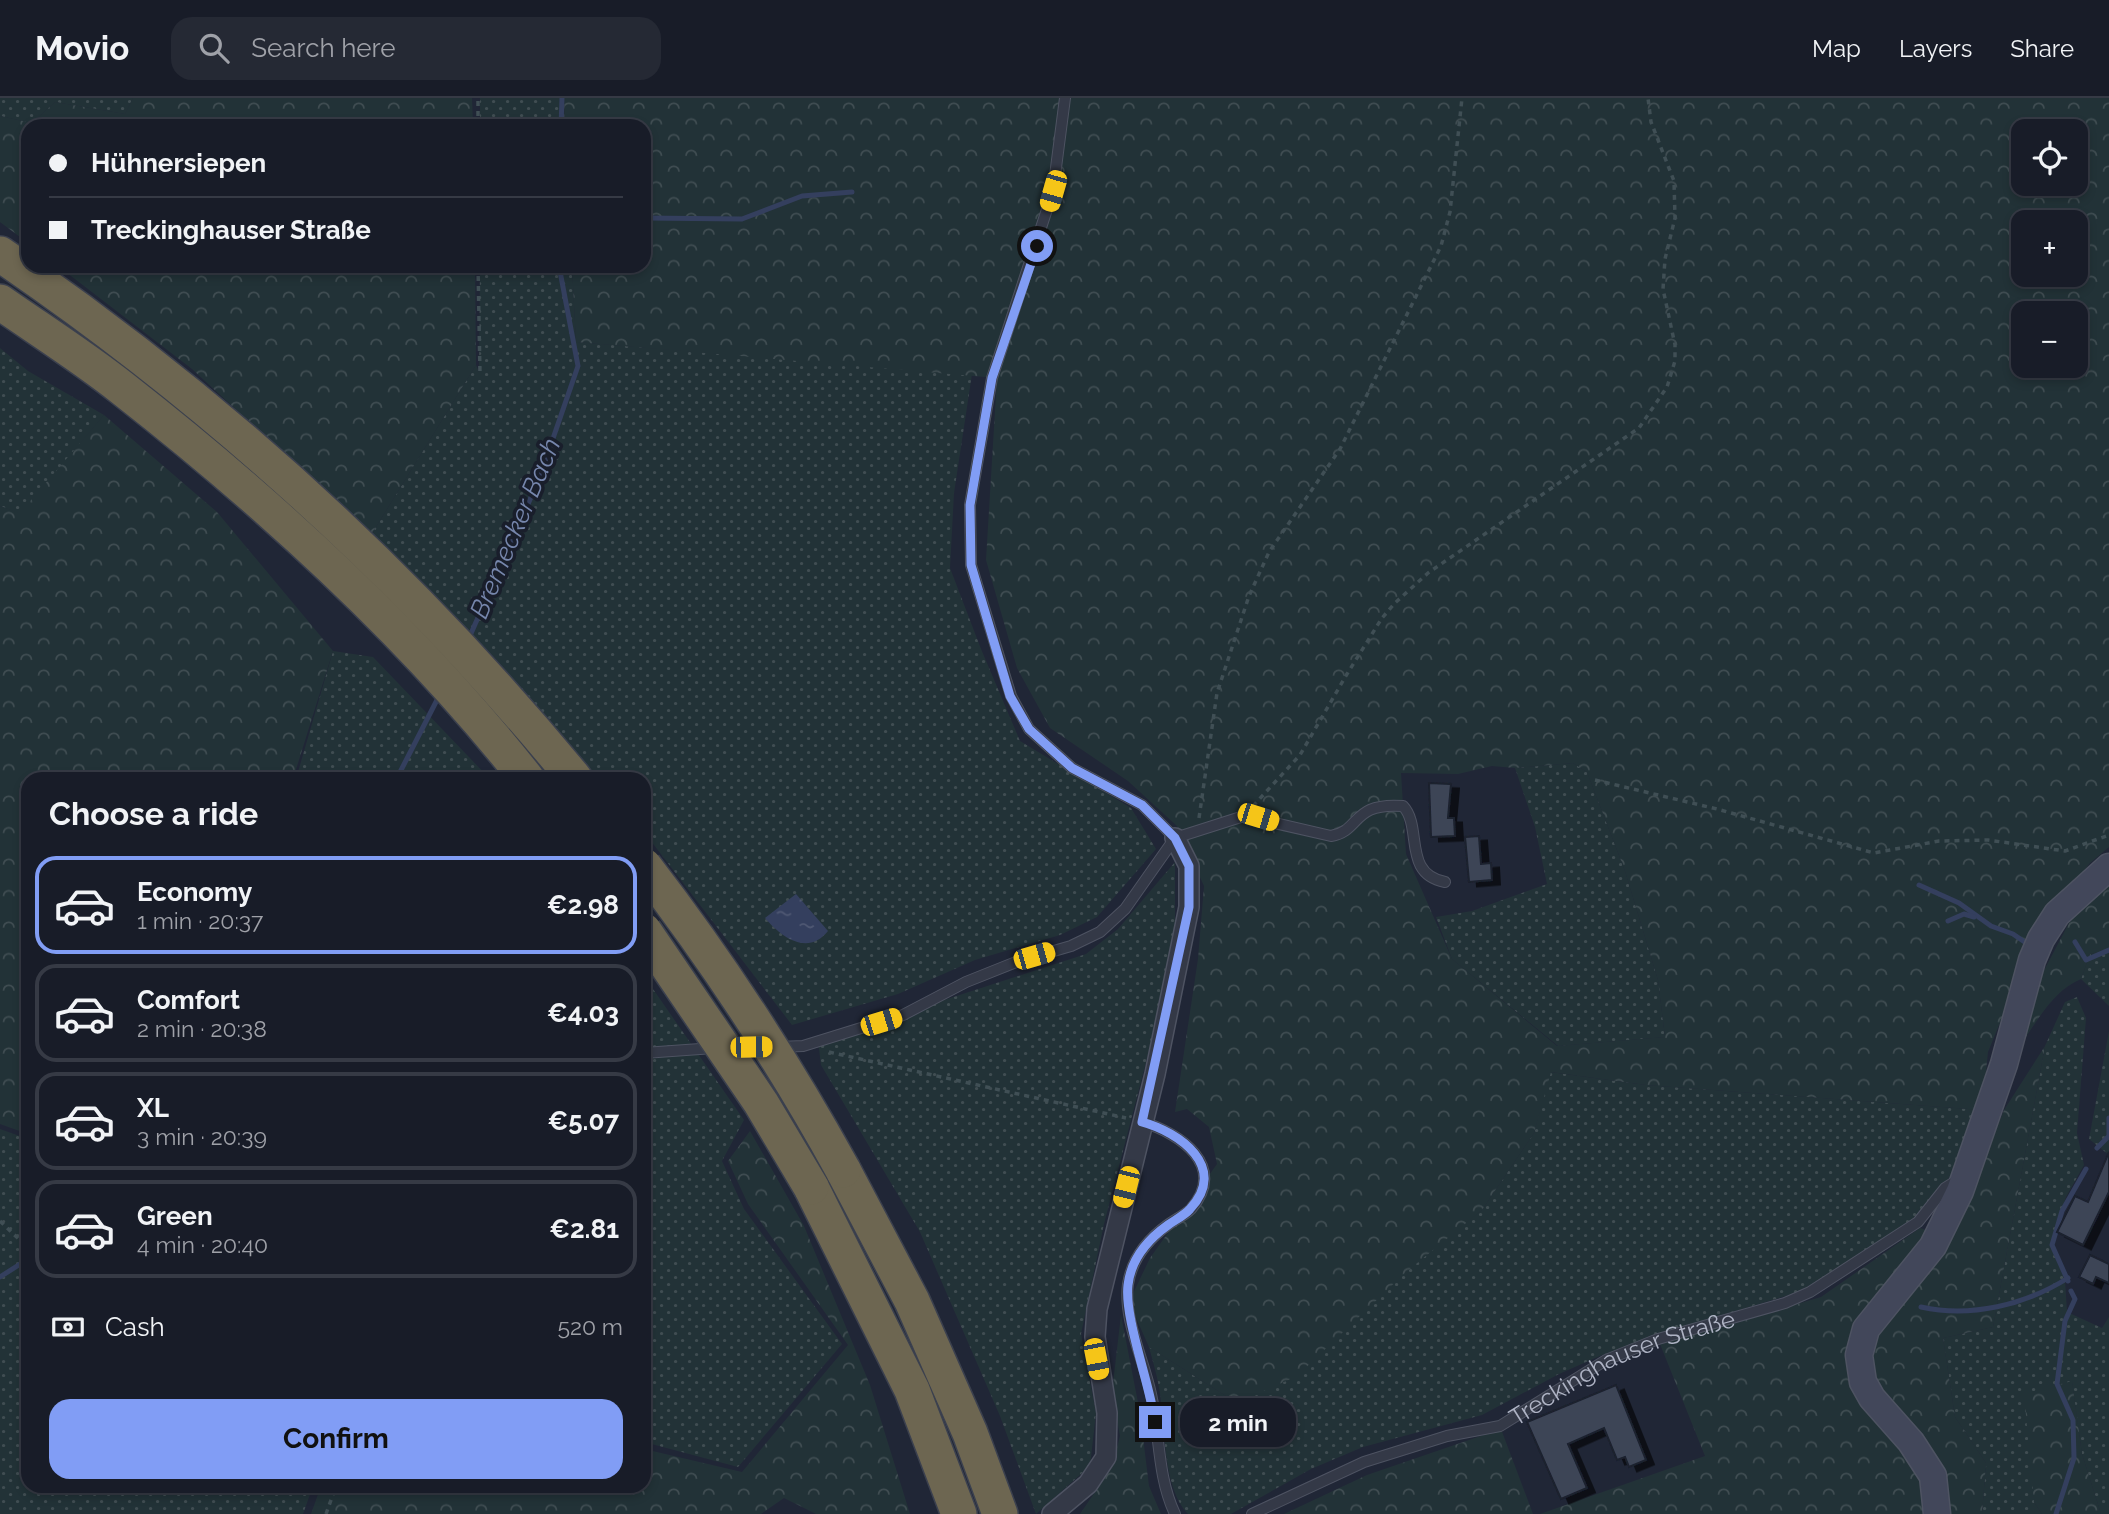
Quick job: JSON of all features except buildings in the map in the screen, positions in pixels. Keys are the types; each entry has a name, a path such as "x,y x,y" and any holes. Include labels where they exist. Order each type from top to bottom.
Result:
{"highway":[{"path":"0,254 21,268"},
{"path":"28,273 89,315 204,404 315,501 420,603 519,711 569,772"},
{"path":"0,302 120,386 238,483 330,567 418,655 521,772"},
{"path":"651,875 702,941 771,1047 842,1170 912,1301 970,1433 1000,1514"},
{"path":"651,941 761,1103 811,1187 912,1390 959,1514"}],"main road":[{"path":"1937,1514 1933,1476 1911,1442 1872,1398 1863,1382 1859,1355 1866,1329 1933,1247 1966,1175 2004,1064 2041,939 2057,914 2109,867"}],"street":[{"path":"1056,1510 1088,1483 1106,1457 1107,1413 1095,1337 1097,1309 1142,1122 1189,907 1189,866 1175,838"}],"lane":[{"path":"1065,98 1053,191 992,378 970,505 971,565 1010,696 1029,729 1072,768 1142,805 1175,838"},
{"path":"751,1047 803,1046 903,1016 966,982 1016,962 1071,946 1100,932 1125,909 1175,838 1244,816 1331,836 1343,832 1371,807 1403,806 1409,813 1413,848 1424,872 1445,882"},
{"path":"651,1053 737,1048"},
{"path":"1142,1122 1164,1128 1184,1139 1196,1153 1202,1169 1202,1187 1198,1198 1190,1210 1165,1227 1141,1250 1133,1265 1128,1284 1127,1302 1152,1396 1164,1485 1175,1514"},
{"name":"Treckinghauser Straße","path":"1252,1514 1364,1462 1447,1436 1500,1426 1606,1360 1658,1339 1785,1303 1810,1292 1918,1222 1945,1188 1966,1175"}],"path":[{"path":"478,98 478,119"},
{"path":"1196,832 1206,785 1208,744 1217,693 1249,596 1269,552 1340,449 1441,246 1450,212 1462,98"},
{"path":"1244,816 1300,755 1347,674 1382,618 1395,603 1429,573 1639,428 1667,387 1675,361 1675,345 1663,289 1665,260 1675,218 1674,181 1651,121 1648,98"},
{"path":"478,273 480,373"},
{"path":"1595,780 1717,809 1874,853 1938,841 1988,840 2065,851 2109,835"},
{"path":"803,1046 1142,1122"},
{"path":"0,1221 21,1240"},
{"path":"327,1514 333,1493"}],"green space":[{"path":"0,98 133,98 125,114 55,102 36,119 21,121 0,116"},
{"path":"133,98 472,98 473,119 36,119 55,102 125,114"},
{"path":"480,98 564,98 565,119 480,119"},
{"path":"564,98 2109,98 2109,847 2090,863 2037,932 1988,1052 1982,1110 1646,1085 1551,1072 1534,1133 1482,1210 1405,1273 1297,1376 1237,1403 1149,1347 1129,1302 1150,1258 1217,1164 1209,1127 1187,1109 1175,1112 1198,959 1204,886 1177,826 1128,781 1050,728 1017,668 986,560 997,378 576,342 572,273 651,273 651,119 565,119","holes":["1573,763 1587,772 1625,871 1658,980 1665,1037 1557,1046 1452,959 1406,854 1401,773 1458,774 1492,766 1515,768"]},
{"path":"0,116 21,121 21,238 0,222"},
{"path":"67,273 475,273 476,365 371,535 192,369"},
{"path":"480,273 572,273 576,342 972,374 954,493 950,568 981,649 1020,741 1131,808 1156,849 1097,917 1060,935 975,960 898,994 792,1025 651,841 651,772 593,772 495,658 371,535 476,365 479,372"},
{"path":"0,348 28,371 104,415 21,514 0,506"},
{"path":"104,415 217,512 333,651 295,772 21,772 21,1132 0,1124 0,506 20,513"},
{"path":"333,651 373,657 483,772 298,772"},
{"path":"1573,763 1587,772 1625,871 1658,980 1665,1037 1558,1046 1452,959 1436,917 1472,911 1547,884 1535,827 1515,768"},
{"path":"1175,862 1175,928 1152,1039 1104,1224 1081,1334 1096,1413 1090,1466 1036,1514 1000,1416 920,1232 821,1065 818,1041 1086,954 1118,929"},
{"path":"2109,879 2109,949 2090,954 2081,979 2053,999 2019,1047 2040,978 2078,906"},
{"path":"2109,949 2109,1006 2081,979 2090,954"},
{"path":"651,986 744,1120 722,1161 744,1209 842,1344 738,1467 651,1444"},
{"path":"2077,997 2086,1018 2077,1133 2084,1165 2066,1197 2050,1245 2065,1280 2067,1312 2102,1328 2109,1317 2109,1514 2101,1514 2082,1454 2072,1382 2034,1502 2042,1514 1982,1514 1986,1463 1955,1417 1943,1338 1993,1327 2045,1046 2065,1002"},
{"path":"2109,1031 2109,1155 2089,1139"},
{"path":"2045,1046 1993,1327 1943,1338 1955,1417 1986,1463 1982,1514 1540,1514 1705,1456 1660,1344 1821,1297 1920,1228 1948,1237 2004,1110"},
{"path":"1550,1072 1646,1085 1982,1110 1961,1168 1951,1175 1914,1220 1809,1289 1659,1334 1602,1355 1559,1374 1482,1415 1363,1447 1311,1469 1231,1514 1188,1514 1180,1503 1169,1474 1159,1388 1149,1347 1237,1403 1482,1210 1534,1133"},
{"path":"0,1129 21,1136 21,1493 310,1493 303,1514 0,1514"},
{"path":"750,1131 804,1226 870,1385 910,1514 816,1514 784,1498 761,1514 311,1514 318,1493 651,1493 651,1451 742,1472 848,1345 748,1204 728,1161"},
{"path":"1121,1315 1140,1413 1149,1486 1161,1514 1080,1514 1112,1467 1120,1436 1112,1392"},
{"path":"2072,1381 2082,1454 2101,1514 2042,1514 2034,1502 2024,1394"},
{"path":"1501,1429 1533,1514 1284,1514 1367,1475"}],"water":[{"path":"796,894 828,931 812,942 804,943 787,937 765,918"}],"waterway":[{"name":"Bremecker Bach","path":"561,119 562,98"},
{"path":"651,218 742,219 802,196 852,192"},
{"name":"Bremecker Bach","path":"469,638 539,479 578,366 560,273"},
{"name":"Bremecker Bach","path":"400,772 439,696"},
{"path":"1919,885 1959,903 1991,926 2013,934 2029,945"},
{"path":"1948,921 1964,914 1974,917"},
{"path":"2075,942 2086,960 2109,950"},
{"path":"2097,1148 2109,1136 2109,1118"},
{"path":"2068,1281 2052,1245 2062,1211 2086,1169"},
{"name":"Bremecker Bach","path":"0,1277 21,1264"},
{"path":"1921,1307 1959,1311 1997,1307 2034,1295 2068,1278"},
{"path":"2056,1514 2074,1458 2073,1420 2057,1384 2065,1321 2075,1299 2071,1291"}],"route":[{"path":"1037,246 992,378 970,505 971,565 1010,696 1029,729 1072,768 1142,805 1175,838 1189,866 1189,907 1155,1074 1142,1122 1164,1128 1184,1139 1196,1153 1202,1169 1202,1187 1190,1210 1165,1227 1141,1250 1133,1265 1128,1284 1127,1302 1152,1396 1155,1422"}]}
